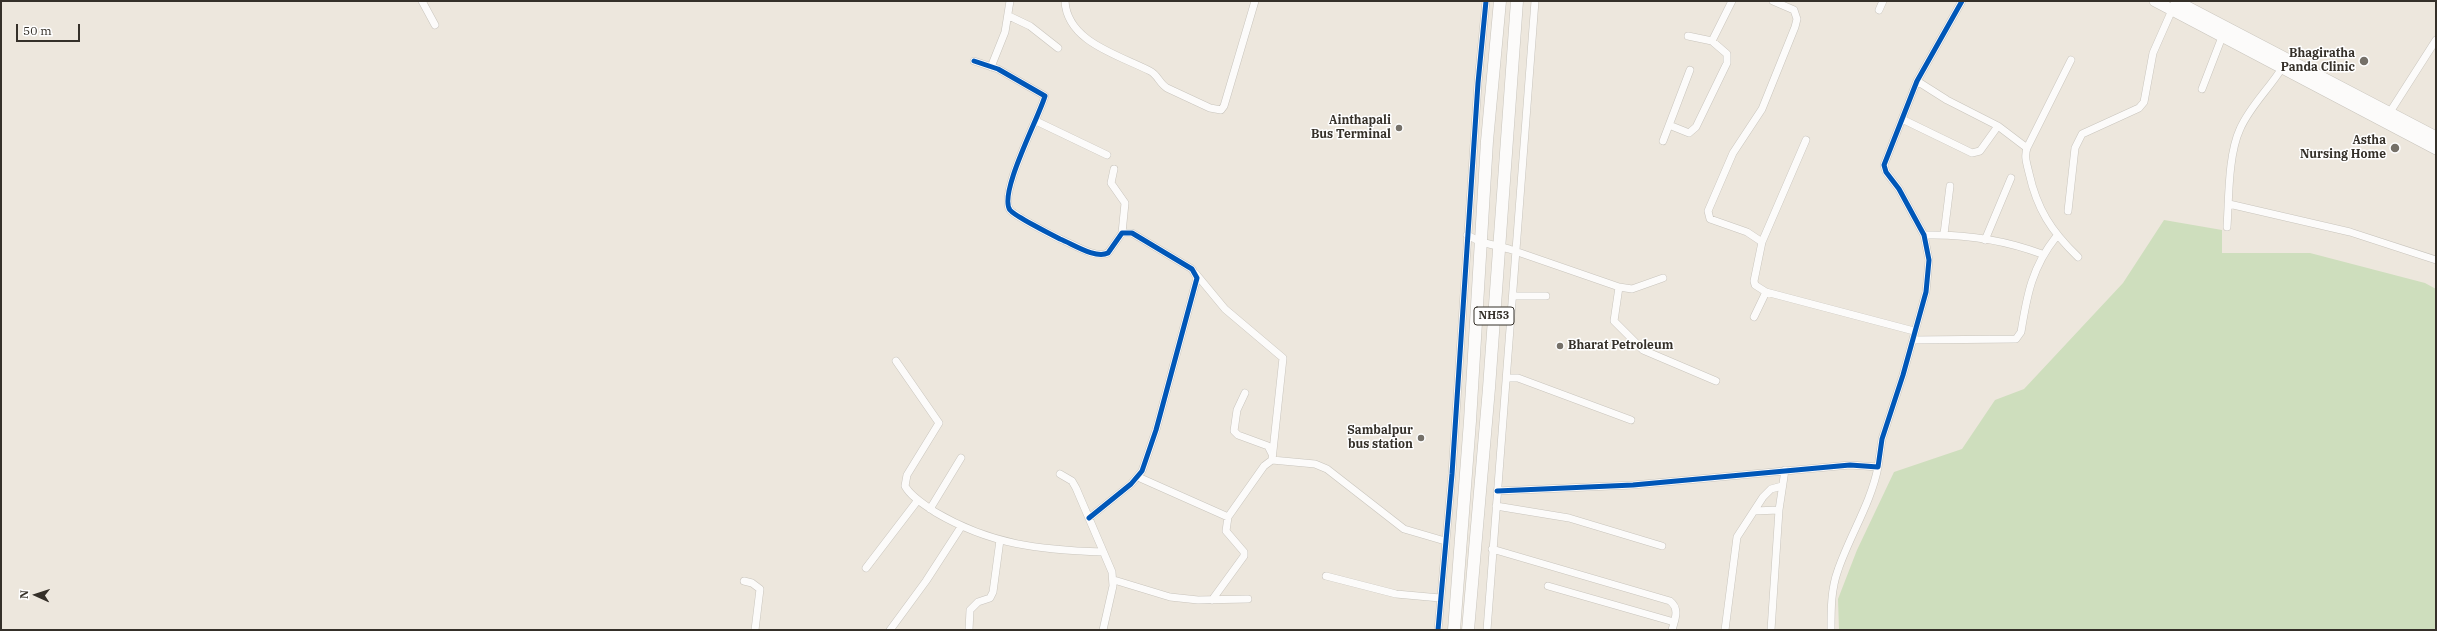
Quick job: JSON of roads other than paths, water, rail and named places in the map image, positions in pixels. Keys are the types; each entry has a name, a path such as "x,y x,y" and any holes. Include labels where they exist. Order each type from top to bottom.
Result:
{"highway":[{"name":"NH53","path":"1454,630 1481,242 1500,1"},
{"name":"NH53","path":"1468,630 1489,388 1517,1"}],"main road":[{"path":"2155,1 2174,5 2190,5 2436,137"},
{"path":"2174,5 2222,37 2436,150"}],"street":[{"path":"422,1 435,25"},
{"path":"991,67 1009,16 1010,1"},
{"path":"1064,1 1070,23 1087,38 1117,56 1151,72 1163,86 1215,110 1220,110 1224,106 1255,1"},
{"path":"1438,630 1452,474 1467,235 1486,1"},
{"path":"1487,630 1535,1"},
{"path":"1712,41 1732,1"},
{"path":"1762,242 1746,232 1710,219 1708,211 1733,153 1762,109 1796,27 1797,19 1794,10 1773,1"},
{"path":"1878,10 1883,1"},
{"path":"1831,630 1831,604 1837,571 1871,493 1878,467 1882,439 1913,340 1914,331 1926,292 1929,260 1924,235 1899,189 1886,172 1884,165 1904,120 1917,81 1962,1"},
{"path":"2068,211 2074,148 2082,134 2139,108 2144,102 2153,53 2174,5"},
{"path":"1009,16 1030,26 1058,48"},
{"path":"1669,125 1689,133 1696,127 1727,63 1727,54 1712,41 1688,36"},
{"path":"2202,89 2222,37"},
{"path":"2390,112 2436,40"},
{"path":"2071,60 2026,148 2025,155 2033,192 2041,211 2056,237 2078,257"},
{"path":"974,61 991,67 1044,96 1036,121 1012,177 1008,192 1010,210 1056,237 1095,254 1108,253 1122,233 1125,203 1111,183 1114,169"},
{"path":"2227,227 2235,144 2240,129 2258,100 2268,90 2282,68"},
{"path":"1663,141 1690,70"},
{"path":"1917,81 1947,100 1998,126 2026,148"},
{"path":"1904,120 1972,153 1980,151 1998,126"},
{"path":"1036,121 1107,156"},
{"path":"1806,140 1762,242 1754,281 1755,285 1766,292 1914,331"},
{"path":"1985,240 2011,178"},
{"path":"1944,234 1950,186"},
{"path":"2229,204 2350,232 2436,260"},
{"path":"1122,233 1138,236 1192,268 1225,309 1283,358 1272,460"},
{"path":"1924,235 1944,234 1985,240 2024,247 2042,254"},
{"path":"1467,235 1498,248 1517,252 1619,287 1632,289 1663,278"},
{"path":"1913,340 2016,339 2021,332 2031,280 2042,254 2056,237"},
{"path":"1089,518 1138,477 1148,459 1196,283 1196,274"},
{"path":"1619,287 1614,320 1643,350 1716,381"},
{"path":"1754,317 1766,292"},
{"path":"1513,296 1546,296"},
{"path":"896,361 939,423 907,475 905,486 918,500 930,509 961,527 1000,540 1045,549 1103,552"},
{"path":"1507,378 1518,378 1631,420"},
{"path":"1245,393 1237,410 1234,431 1238,435 1268,446 1272,451 1272,460"},
{"path":"930,509 961,458"},
{"path":"1212,600 1244,556 1244,552 1226,531 1228,517 1264,466 1272,460 1315,464 1327,469 1404,529 1445,541"},
{"path":"1497,491 1633,485 1850,465 1878,467"},
{"path":"1772,630 1779,510 1785,470"},
{"path":"1060,474 1072,481 1076,488 1114,580 1103,630"},
{"path":"1138,477 1228,517"},
{"path":"1725,630 1735,544 1740,532 1771,489 1782,486"},
{"path":"866,568 918,500"},
{"path":"1496,506 1569,518 1662,546"},
{"path":"1754,511 1779,510"},
{"path":"890,630 926,581 961,527"},
{"path":"969,630 970,610 978,602 990,598 993,592 1000,540"},
{"path":"1492,549 1670,601 1675,605 1677,611 1672,630"},
{"path":"1326,576 1396,594 1440,598"},
{"path":"1114,580 1170,597 1212,600 1248,599"},
{"path":"744,581 752,583 760,589 756,630"},
{"path":"1548,586 1674,622"}],"place":[{"name":"Bhagiratha Panda Clinic","path":"2364,61"},
{"name":"Ainthapali Bus Terminal","path":"1399,128"},
{"name":"Astha Nursing Home","path":"2395,148"},
{"name":"Bharat Petroleum","path":"1560,346"},
{"name":"Sambalpur bus station","path":"1421,438"}]}
